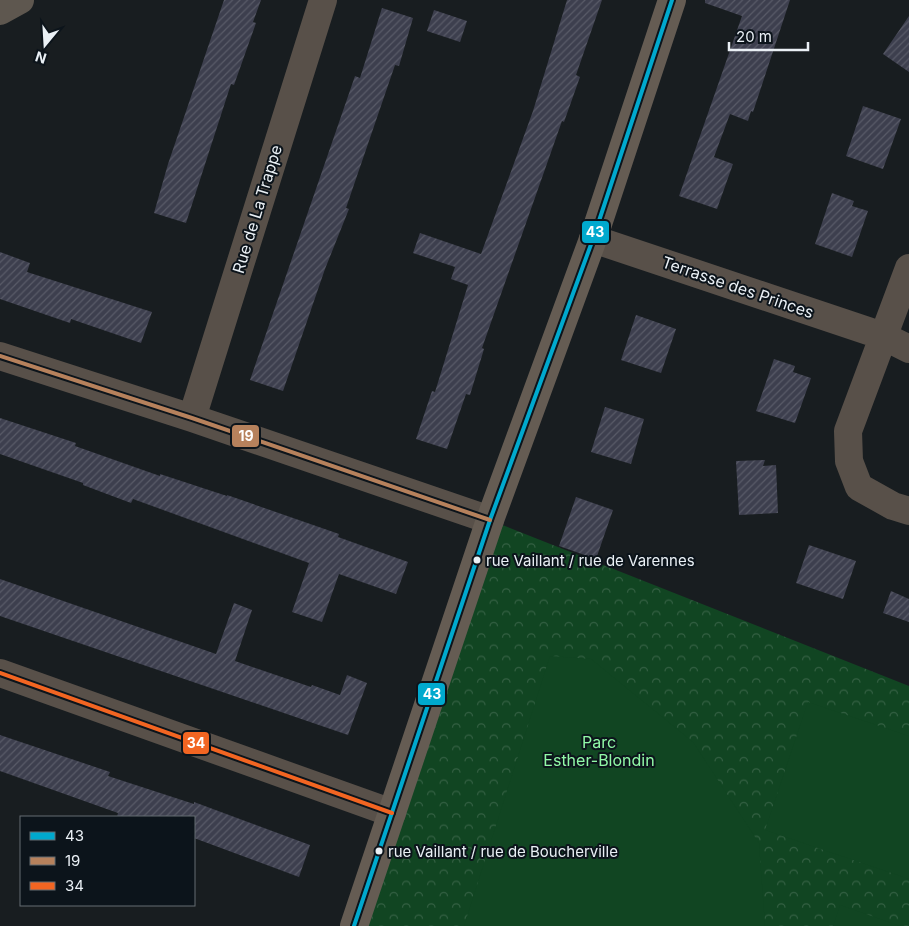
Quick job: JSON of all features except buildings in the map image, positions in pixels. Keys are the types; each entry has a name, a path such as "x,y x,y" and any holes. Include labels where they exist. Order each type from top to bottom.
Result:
{"highway":[{"path":"0,11 20,0"}],"street":[{"name":"Rue de La Trappe","path":"192,418 323,0"},
{"path":"354,926 490,520 592,239 672,0"},
{"name":"Terrasse des Princes","path":"592,239 883,336 909,349"},
{"path":"909,268 848,431 849,461 859,487 893,506 909,511"},
{"path":"0,356 192,418 490,520"},
{"path":"0,673 392,813"}],"green space":[{"name":"Parc Esther-Blondin","path":"490,520 909,686 909,926 354,926"},
{"path":"550,656 591,659 693,742 759,843 765,926 464,926"},
{"path":"808,702 909,736 909,879 765,830"},
{"path":"840,905 900,926 833,926"}],"transit line":[{"name":"43","path":"354,926 490,520 593,239 672,0"},
{"name":"19","path":"0,356 192,418 490,520"},
{"name":"34","path":"0,673 392,813"}],"place":[{"name":"rue Vaillant / rue de Varennes","path":"477,560"},
{"name":"rue Vaillant / rue de Boucherville","path":"379,851"}]}
